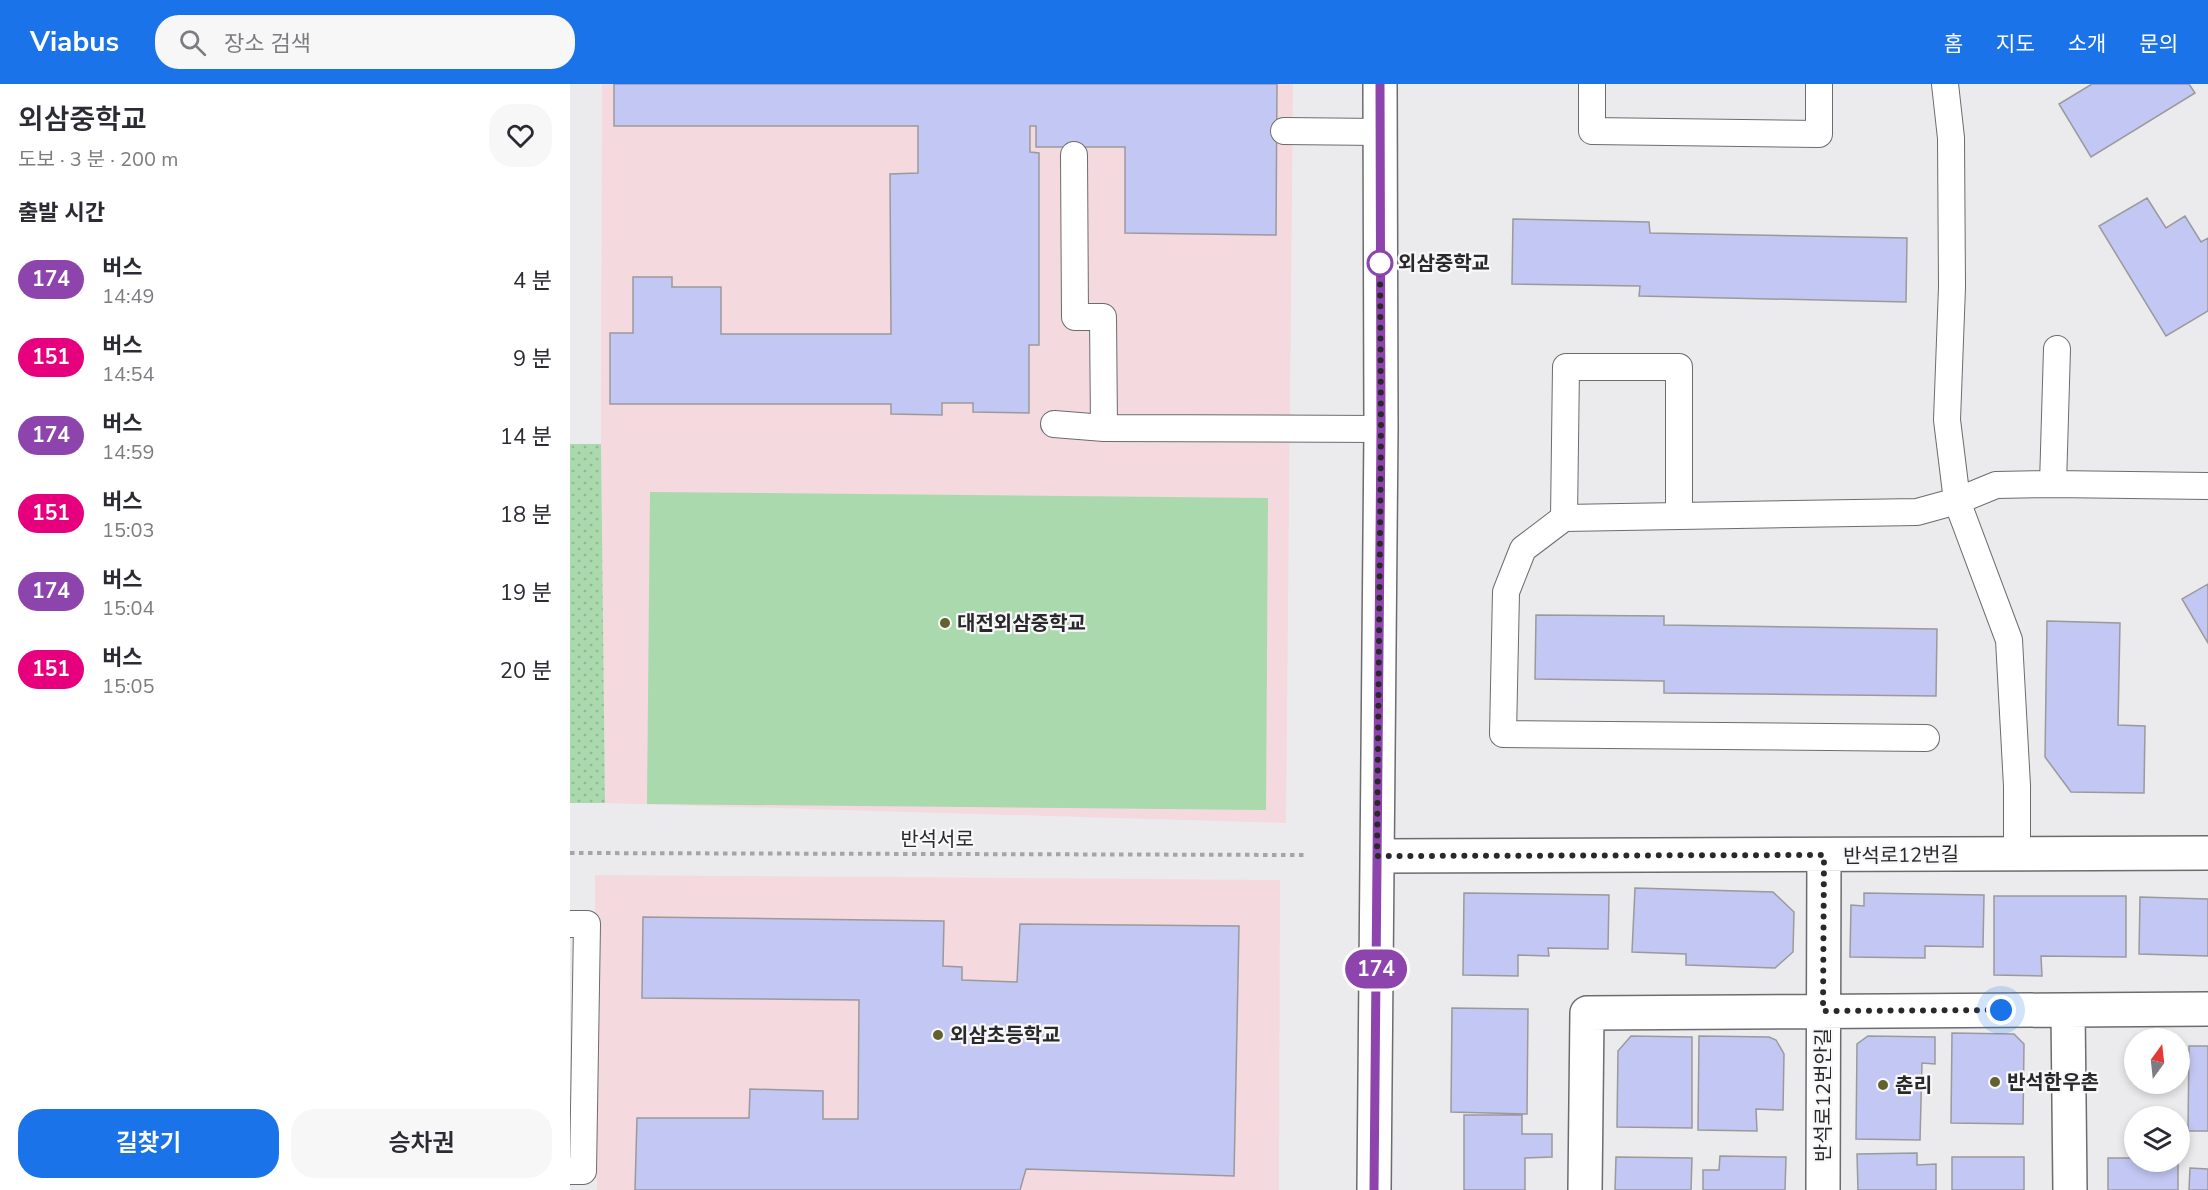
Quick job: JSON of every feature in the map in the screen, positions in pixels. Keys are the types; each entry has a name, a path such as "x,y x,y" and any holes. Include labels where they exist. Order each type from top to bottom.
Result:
{"street":[{"path":"1374,1190 1381,429 1380,84"},
{"name":"반석로12번길","path":"1377,856 2208,853"},
{"name":"반석로12번안길","path":"1823,1190 1824,855"},
{"path":"1585,1190 1587,1013 2208,1009"},
{"path":"2068,1010 2070,1190"}],"lane":[{"path":"1593,84 1592,131 1819,134 1819,84"},
{"path":"1945,84 1952,138 1952,287 1947,420 1957,501 2009,640 2017,786 2017,853"},
{"path":"1284,131 1379,132"},
{"path":"1074,155 1075,316 1103,316 1104,428"},
{"path":"2053,484 2057,349"},
{"path":"1564,518 1566,367 1679,367 1679,516"},
{"path":"1054,424 1104,428 1381,429"},
{"path":"1926,738 1503,734 1506,592 1523,549 1564,518 1917,512 1957,501 1996,485 2208,486"},
{"path":"570,924 587,924 583,1171 570,1171"}],"path":[{"name":"반석서로","path":"570,853 1304,855"}],"shaded area":[{"name":"대전외삼중학교","path":"602,84 1293,84 1286,823 605,803 601,444"},
{"name":"외삼초등학교","path":"595,875 1280,880 1279,1190 597,1190"}],"green space":[{"path":"570,444 601,444 605,803 570,803"},
{"path":"650,492 1268,498 1266,810 647,804"}],"building":[{"path":"614,84 1277,84 1276,235 1125,233 1125,147 1036,147 1036,126 1030,126 1030,152 1039,153 1039,345 1029,345 1029,413 973,412 973,403 942,403 942,415 891,414 891,404 610,404 610,333 633,333 633,277 672,277 672,287 721,287 721,334 891,334 890,174 918,173 918,126 614,126"},
{"path":"2092,84 2189,84 2195,93 2091,157 2059,104"},
{"path":"2147,198 2166,228 2185,216 2201,242 2208,238 2208,311 2166,336 2099,226"},
{"path":"1513,219 1649,222 1650,233 1907,238 1906,302 1639,296 1640,286 1512,284"},
{"path":"2208,584 2208,643 2182,599"},
{"path":"1536,615 1664,616 1664,625 1937,629 1936,696 1664,693 1664,681 1535,679"},
{"path":"2047,621 2120,623 2118,725 2145,726 2144,793 2071,792 2045,757"},
{"path":"1635,888 1773,892 1794,912 1793,952 1775,968 1686,965 1686,954 1632,952"},
{"path":"1464,893 1609,895 1608,949 1548,948 1549,956 1518,955 1518,976 1463,975"},
{"path":"1864,893 1984,895 1983,947 1925,946 1925,958 1850,957 1851,905 1864,906"},
{"path":"1994,896 2126,896 2126,957 2041,956 2042,976 1994,975"},
{"path":"2140,897 2208,899 2208,956 2139,954"},
{"name":"외삼초등학교","path":"643,917 944,921 943,966 962,967 962,980 1017,982 1020,924 1239,926 1234,1176 1026,1169 1020,1190 635,1190 637,1118 749,1118 750,1089 823,1091 823,1119 858,1119 859,1000 642,998"},
{"path":"1452,1008 1528,1009 1527,1114 1451,1112"},
{"path":"1952,1033 2014,1034 2024,1044 2023,1124 1951,1123"},
{"path":"1631,1036 1692,1037 1692,1128 1617,1127 1618,1051"},
{"path":"1699,1036 1769,1037 1776,1040 1784,1054 1783,1110 1756,1109 1757,1131 1698,1130"},
{"path":"1868,1036 1935,1037 1935,1064 1922,1063 1920,1140 1856,1139 1857,1044"},
{"path":"2190,1046 2208,1046 2208,1131 2190,1131"},
{"path":"1464,1115 1522,1115 1522,1134 1552,1134 1552,1157 1525,1158 1525,1190 1464,1190"},
{"path":"1917,1153 1917,1165 1936,1164 1936,1190 1858,1190 1857,1154"},
{"path":"1720,1156 1786,1157 1785,1190 1703,1190 1703,1170 1719,1170"},
{"path":"1616,1157 1692,1158 1691,1190 1615,1190"},
{"path":"1952,1157 2024,1157 2024,1190 1952,1190"},
{"path":"2108,1158 2124,1158 2124,1172 2178,1172 2178,1190 2108,1190"},
{"path":"2190,1168 2208,1169 2208,1190 2189,1190"}],"bus line":[{"name":"174","path":"1374,1190 1381,429 1380,84"}],"place":[{"name":"외삼중학교","path":"1380,263"},
{"name":"대전외삼중학교","path":"945,623"},
{"name":"외삼초등학교","path":"938,1035"},
{"name":"반석한우촌","path":"1995,1082"},
{"name":"춘리","path":"1883,1085"}],"route":[{"path":"1380,263 1381,429 1377,856 1824,855 1823,1011 2001,1010"}]}
